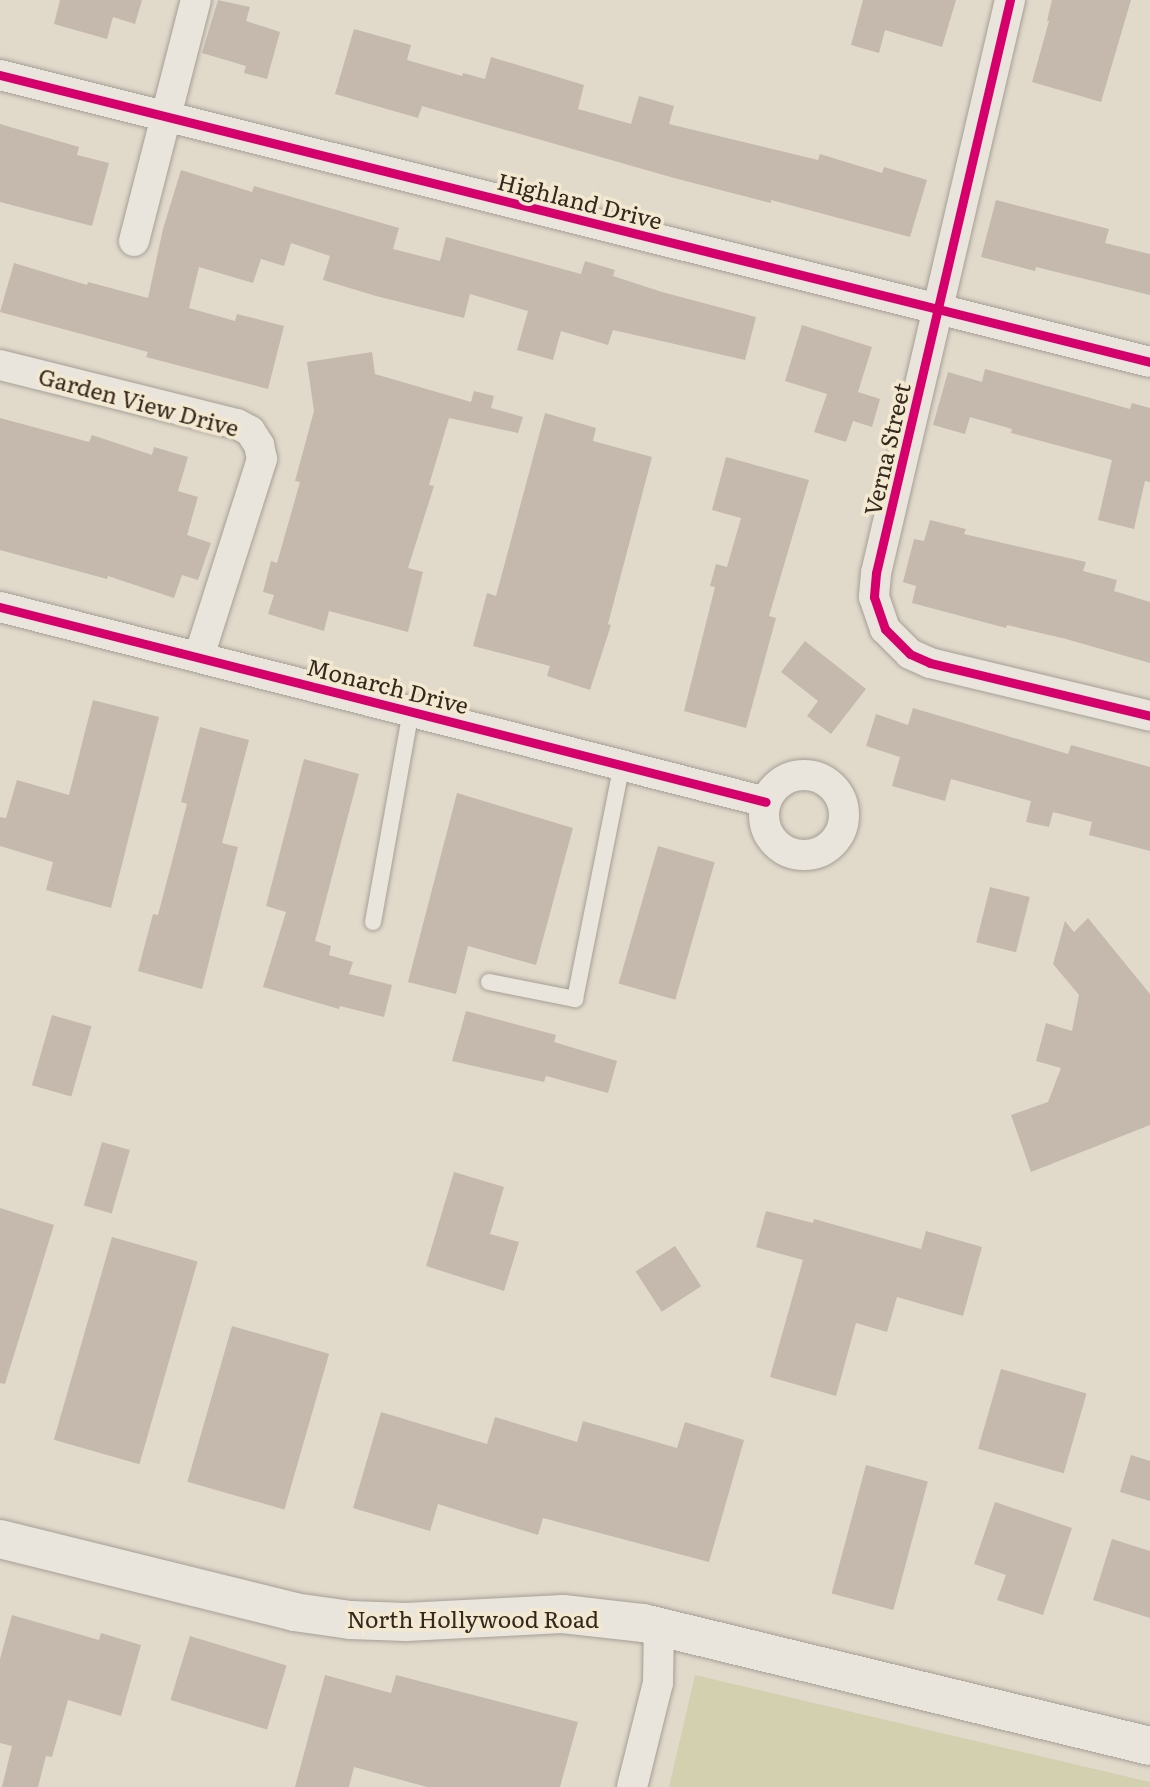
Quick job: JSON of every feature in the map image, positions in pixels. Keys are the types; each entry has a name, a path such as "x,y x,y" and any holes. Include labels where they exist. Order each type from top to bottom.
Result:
{"main road":[{"name":"North Hollywood Road","path":"0,1539 294,1612 406,1622 563,1614 660,1627 1150,1746"}],"street":[{"path":"134,241 196,0"},
{"name":"Verna Street","path":"1010,0 876,573 874,597 885,629 910,654 930,663 1150,716"},
{"name":"Highland Drive","path":"0,75 1150,362"},
{"name":"Garden View Drive","path":"0,365 237,424 250,430 259,444 262,458 199,657"},
{"name":"Monarch Drive","path":"0,607 766,802"},
{"path":"632,1787 658,1683 660,1627"}],"lane":[{"path":"373,922 411,711"},
{"path":"489,982 575,999 622,764"}],"shaded area":[{"path":"695,1675 1150,1782 1150,1787 669,1787"}],"building":[{"path":"60,0 142,0 135,24 113,17 107,39 54,24"},
{"path":"218,0 250,7 246,21 280,32 267,79 244,73 246,66 202,53"},
{"path":"863,0 956,0 942,47 885,30 879,53 851,45"},
{"path":"1052,0 1131,0 1101,102 1032,82"},
{"path":"354,29 411,45 407,60 462,76 463,73 485,79 491,57 584,85 578,109 631,124 639,96 674,106 669,124 818,160 820,154 882,173 884,167 927,180 910,237 771,200 771,203 674,178 422,106 418,118 335,94"},
{"path":"0,124 79,147 77,155 109,163 92,226 0,202"},
{"path":"181,170 252,192 254,186 399,228 393,249 440,261 446,237 581,274 585,261 615,270 613,276 756,317 745,360 613,330 608,345 561,331 553,360 517,350 528,311 470,294 464,318 376,296 323,280 330,256 291,243 284,266 261,259 253,283 199,267 189,308 235,321 237,314 284,326 268,389 146,357 148,352 0,312 14,263 87,285 88,282 148,298 163,229"},
{"path":"996,200 1109,229 1105,243 1150,254 1150,295 1036,267 1035,271 981,257"},
{"path":"802,325 872,347 858,392 880,399 872,427 853,421 846,442 814,432 827,394 785,381"},
{"path":"372,352 375,374 471,402 474,391 494,396 491,408 523,417 518,433 449,418 429,485 434,486 408,568 423,572 408,632 329,611 324,631 268,614 274,595 263,592 271,561 277,563 300,482 295,481 314,411 307,362"},
{"path":"985,369 1130,409 1132,403 1150,408 1150,482 1145,481 1134,529 1098,520 1112,460 1011,433 1012,429 970,417 965,434 933,425 948,372 982,382"},
{"path":"545,413 596,428 593,441 652,457 608,624 611,625 590,690 547,676 550,666 473,646 487,593 496,596"},
{"path":"0,418 89,442 92,435 152,455 154,447 188,457 178,491 198,497 187,535 211,543 198,580 182,575 174,598 108,576 107,579 0,550"},
{"path":"726,457 809,480 769,616 776,618 746,728 684,711 715,587 710,586 716,564 727,567 741,518 712,510"},
{"path":"930,520 966,529 964,534 1086,562 1083,571 1117,580 1114,591 1150,602 1150,663 1066,639 1007,625 1006,628 912,603 916,586 903,582 914,539 924,541"},
{"path":"805,641 866,689 831,734 807,716 818,701 781,672"},
{"path":"93,700 159,717 111,908 46,890 53,862 0,846 0,817 6,818 17,780 69,795"},
{"path":"913,708 1068,754 1071,745 1150,767 1150,851 1089,835 1092,822 1053,812 1049,827 1026,822 1031,801 951,779 945,801 892,786 900,757 866,746 876,714 908,725"},
{"path":"200,727 249,740 222,843 238,847 202,989 138,971 153,914 158,915 187,804 181,802"},
{"path":"304,759 359,774 315,941 331,946 329,955 353,962 349,974 392,985 384,1017 340,1006 339,1009 263,987 286,912 266,906"},
{"path":"457,793 573,828 536,965 468,946 456,994 408,982"},
{"path":"658,846 715,862 675,1000 619,983"},
{"path":"990,887 1030,897 1016,952 976,942"},
{"path":"1088,918 1150,994 1150,1125 1031,1172 1011,1115 1048,1102 1061,1068 1036,1061 1046,1023 1072,1031 1079,995 1053,964 1065,921 1074,932"},
{"path":"466,1011 556,1035 554,1042 617,1061 608,1093 546,1076 544,1082 452,1061"},
{"path":"52,1015 91,1026 71,1096 32,1085"},
{"path":"102,1142 130,1150 112,1213 84,1205"},
{"path":"454,1172 504,1187 490,1234 519,1242 504,1291 426,1266"},
{"path":"0,1208 54,1225 5,1384 0,1383"},
{"path":"766,1211 813,1223 814,1219 921,1249 926,1231 982,1247 963,1316 897,1297 887,1332 856,1323 836,1396 770,1377 803,1260 756,1247"},
{"path":"112,1237 198,1262 139,1464 54,1440"},
{"path":"675,1246 701,1286 662,1312 636,1272"},
{"path":"232,1326 329,1354 284,1510 187,1482"},
{"path":"1001,1369 1087,1394 1064,1473 978,1449"},
{"path":"381,1412 487,1444 495,1417 577,1442 583,1421 677,1448 685,1422 744,1440 709,1562 543,1518 538,1535 438,1504 430,1531 353,1508"},
{"path":"1131,1455 1150,1461 1150,1501 1120,1492"},
{"path":"866,1465 928,1482 893,1610 832,1593"},
{"path":"995,1502 1072,1528 1043,1615 997,1600 1006,1575 974,1564"},
{"path":"1112,1539 1150,1551 1150,1618 1093,1600"},
{"path":"12,1615 99,1640 101,1633 141,1645 121,1716 68,1700 52,1757 46,1756 38,1787 2,1787 12,1746 0,1743 0,1659"},
{"path":"190,1636 287,1666 267,1730 170,1700"},
{"path":"325,1675 391,1693 396,1675 578,1722 560,1787 427,1787 354,1767 349,1787 295,1787"}],"cycle path":[{"path":"1010,0 876,573 874,597 885,629 910,654 930,663 1150,716"},
{"path":"0,75 1150,362"},
{"path":"0,607 766,802"}]}
